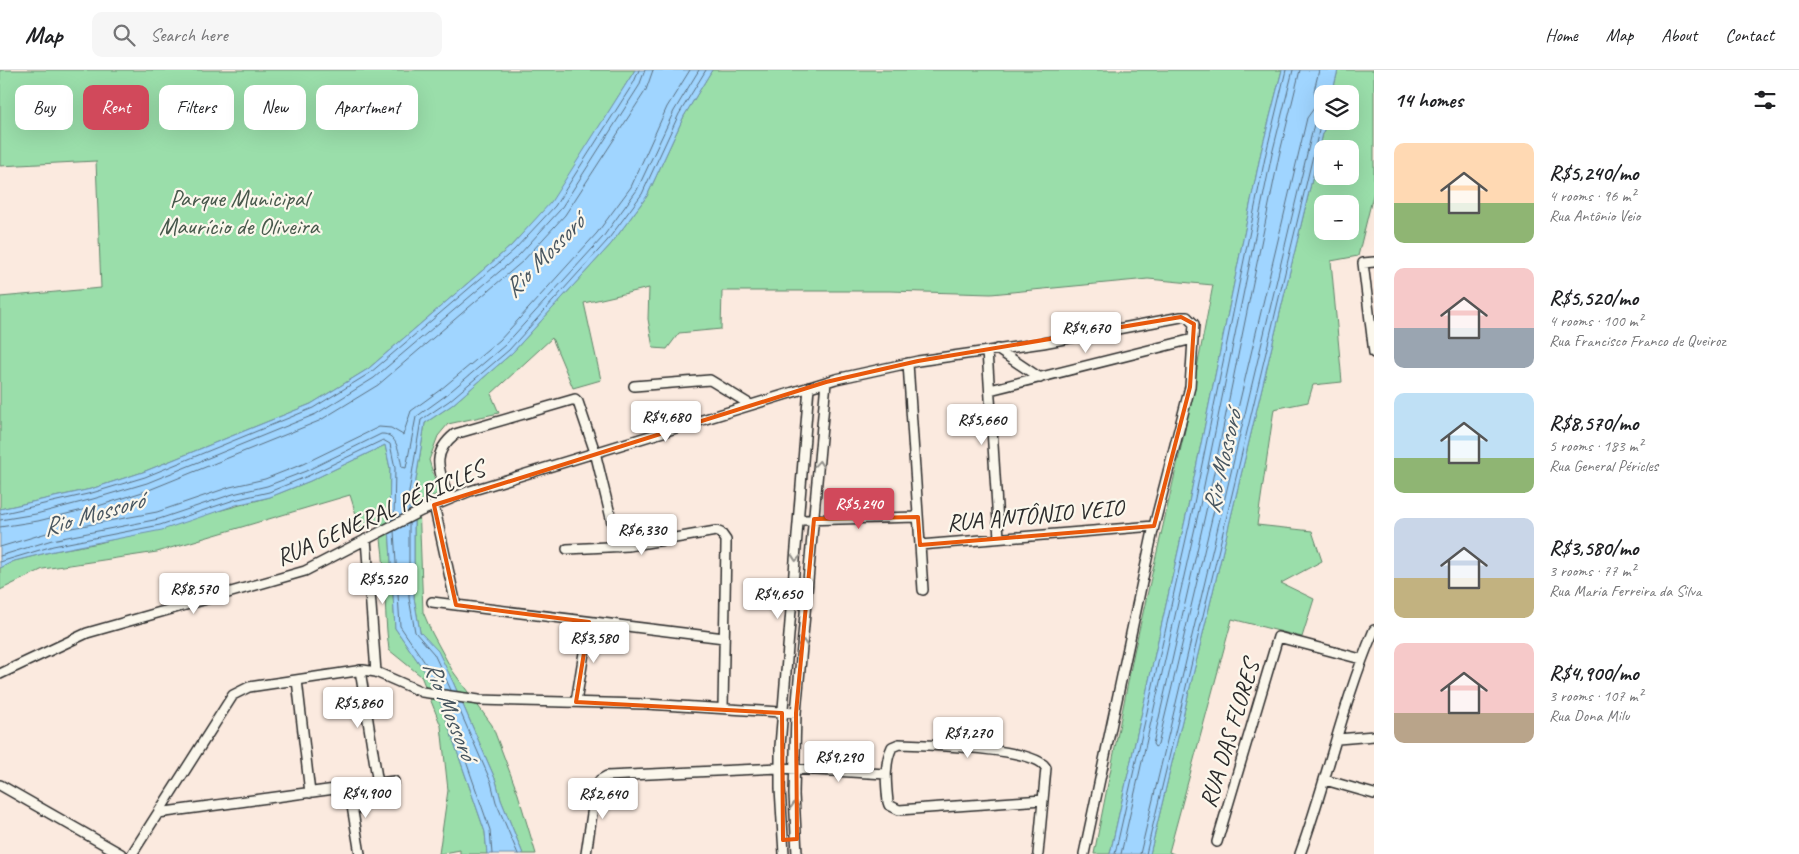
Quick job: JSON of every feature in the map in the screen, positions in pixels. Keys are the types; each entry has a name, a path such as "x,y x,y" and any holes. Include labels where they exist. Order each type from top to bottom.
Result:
{"street":[{"path":"1374,262 1363,263 1374,353"},
{"name":"RUA GENERAL PÉRICLES","path":"0,674 87,633 290,577 374,534 449,499 595,452 826,382 908,363 997,350 1181,317 1187,317 1194,324 1193,339"},
{"path":"990,390 1193,339 1190,387 1154,526 1084,854"},
{"path":"997,350 1040,378"},
{"path":"987,351 999,538"},
{"path":"908,363 923,590"},
{"path":"634,386 710,380 751,404"},
{"path":"797,854 794,769 796,713 826,382"},
{"path":"784,854 780,768 782,713 800,520 809,387"},
{"path":"449,499 437,458 442,448 455,434 575,399 578,402 595,452 618,547"},
{"path":"434,505 456,605"},
{"name":"RUA ANTÔNIO VEIO","path":"800,520 918,517"},
{"name":"RUA ANTÔNIO VEIO","path":"920,545 1154,526"},
{"path":"567,549 618,547 716,531 721,533 726,540 723,708"},
{"path":"366,539 376,672"},
{"path":"432,602 724,638"},
{"path":"576,702 589,622"},
{"path":"1300,854 1338,739 1361,660 1374,630"},
{"name":"RUA DAS FLORES","path":"1217,842 1278,637 1361,660"},
{"path":"132,854 233,695 249,687 360,670 376,672 422,692 479,700 723,708 796,713"},
{"path":"360,670 378,784"},
{"path":"297,680 310,793"},
{"path":"1338,739 1374,736"},
{"path":"1038,854 1043,800 1044,765 1033,758 969,747 899,744 892,747 890,752 886,774 888,802 899,810 1043,800"},
{"path":"586,854 596,787 600,780 607,776 666,775 780,768 886,774"},
{"path":"1325,780 1374,794"},
{"path":"158,813 394,782"},
{"path":"0,785 122,854"},
{"path":"349,788 360,854"},
{"path":"783,840 796,839"}],"highlighted area":[{"path":"1181,317 1194,324 1190,387 1154,526 920,545 918,517 814,519 796,713 797,839 783,840 782,713 576,702 589,622 456,605 434,505 826,382 918,361"}],"green space":[{"name":"Parque Municipal Maurício de Oliveira","path":"0,70 635,70 552,202 511,246 368,369 311,404 143,472 91,489 0,509 0,297 101,288 96,161 0,166"},
{"path":"712,70 1282,70 1261,152 1188,507 1110,854 1094,854 1134,652 1185,430 1213,285 1148,279 991,294 890,291 722,291 721,329 679,333 667,349 653,348 648,319 649,288 584,303 601,380 573,388 552,338 491,394 499,413 448,424 438,436 429,460 439,493 419,503 423,612 452,670 492,725 518,794 536,854 523,854 501,800 496,781 453,682 438,652 420,632 414,598 414,492 425,423 452,405 512,353 611,244 647,196 684,116"},
{"path":"1338,70 1374,70 1374,191 1358,256 1331,261 1342,382 1313,385 1308,402 1274,409 1257,525 1312,531 1322,561 1281,583 1314,599 1302,637 1232,619 1169,852 1174,854 1150,854 1314,171 1314,185 1359,185 1359,140 1321,140 1324,130 1359,130 1359,85 1334,85"},
{"path":"385,445 390,468 389,526 395,628 428,676 439,699 485,832 487,854 460,854 460,850 439,854 448,790 441,726 421,676 389,650 383,553 378,521 361,530 350,495 157,552 43,569 0,590 0,568 14,561 99,543 270,497 310,481"}],"water":[{"name":"Rio Mossoró","path":"635,70 712,70 684,116 647,196 611,244 512,353 452,405 425,423 414,492 414,598 420,632 438,651 453,682 496,781 501,800 523,854 487,854 485,832 439,699 428,676 395,628 389,526 390,468 385,445 310,481 270,497 236,505 162,530 54,551 14,561 0,568 0,509 91,489 143,472 311,404 368,369 511,246 551,202"},
{"name":"Rio Mossoró","path":"1282,70 1338,70 1334,85 1314,85 1314,130 1324,130 1321,140 1314,140 1314,171 1150,854 1110,854 1188,507 1261,152"}]}
